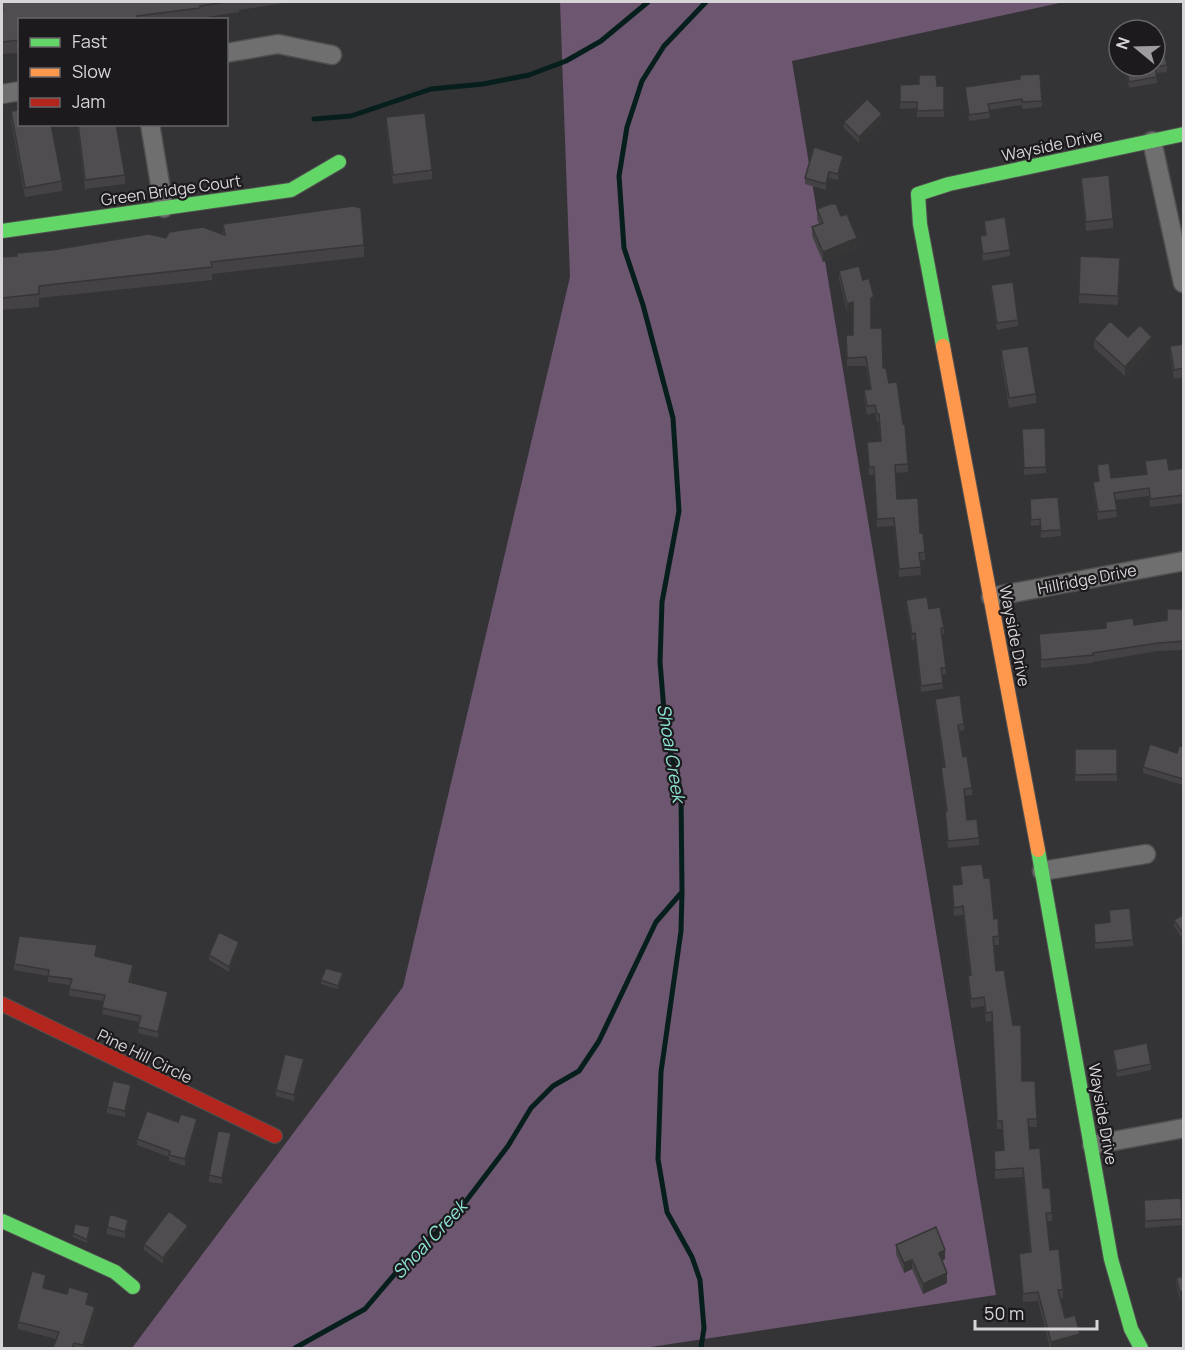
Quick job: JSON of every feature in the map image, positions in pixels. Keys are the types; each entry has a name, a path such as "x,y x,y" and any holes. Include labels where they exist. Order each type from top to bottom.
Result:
{"street":[{"path":"228,53 278,44 332,55"},
{"path":"2,94 18,91"},
{"path":"150,126 164,208"},
{"name":"Wayside Drive","path":"1141,1348 1131,1329 1111,1259 1042,871 920,224 918,194 949,184 1184,134"},
{"path":"1152,141 1183,283"},
{"name":"Green Bridge Court","path":"2,231 291,190 339,162"},
{"name":"Hillridge Drive","path":"990,597 1184,561"},
{"path":"1042,871 1146,854"},
{"name":"Pine Hill Circle","path":"2,1004 275,1136"},
{"path":"1092,1145 1184,1128"},
{"path":"2,1221 115,1272 133,1287"}],"shaded area":[{"path":"560,2 1064,2 792,61 996,1295 644,1348 132,1348 403,987 570,277"}],"building":[{"path":"2,2 226,2 200,6 200,8 137,16 138,18 18,18 18,40 2,42"},
{"path":"1040,74 1042,101 1022,102 1022,99 988,104 990,112 969,115 965,87 1020,79 1020,75"},
{"path":"919,75 936,75 937,86 944,86 944,110 917,111 917,102 900,102 900,85 919,84"},
{"path":"1128,78 1151,78 1129,82"},
{"path":"867,99 882,114 859,137 844,122"},
{"path":"18,110 18,126 51,126 62,181 25,188 11,111"},
{"path":"425,113 432,170 393,175 386,117"},
{"path":"78,126 116,126 125,175 85,180"},
{"path":"814,147 843,156 838,174 829,172 826,184 805,178"},
{"path":"1109,175 1113,219 1086,222 1081,178"},
{"path":"836,204 841,216 847,214 857,238 823,252 812,227 823,223 817,209"},
{"path":"353,206 361,208 364,245 211,262 212,267 39,286 39,294 2,298 2,257 17,256 17,253 52,250 149,234 166,238 169,232 203,227 225,235 223,224"},
{"path":"1005,217 1010,250 983,254 980,236 986,235 984,221"},
{"path":"1080,256 1120,258 1118,296 1079,294"},
{"path":"859,266 863,280 869,278 874,297 871,298 871,328 882,328 883,368 886,368 889,383 897,382 903,424 905,424 908,464 895,465 897,499 918,498 920,533 923,533 925,552 919,553 921,567 899,569 894,518 877,519 874,467 869,467 867,442 881,441 879,414 877,414 875,405 867,406 864,390 871,389 866,357 847,358 846,335 853,335 853,302 847,304 839,271"},
{"path":"1013,282 1018,320 997,323 991,285"},
{"path":"1110,321 1128,337 1140,325 1152,337 1125,367 1094,339"},
{"path":"1184,344 1184,368 1174,370 1170,346"},
{"path":"1028,346 1036,394 1009,398 1001,350"},
{"path":"1045,428 1046,467 1024,468 1022,429"},
{"path":"1167,458 1169,470 1184,468 1184,495 1150,499 1149,488 1114,493 1117,510 1098,512 1093,482 1099,481 1097,465 1109,463 1111,478 1147,474 1145,461"},
{"path":"1058,497 1061,530 1041,531 1040,519 1031,520 1030,499"},
{"path":"927,597 929,609 940,607 944,628 941,628 946,668 941,668 943,683 921,686 915,633 912,634 906,600"},
{"path":"1167,609 1184,609 1184,641 1093,653 1093,655 1041,660 1039,634 1106,628 1106,622 1133,618 1134,625 1167,620"},
{"path":"960,695 964,724 958,725 963,757 967,756 972,788 964,789 967,820 977,819 979,838 948,841 945,811 947,811 941,767 945,767 935,699"},
{"path":"1150,744 1177,753 1179,746 1184,747 1183,779 1143,767"},
{"path":"1075,749 1117,749 1117,774 1075,775"},
{"path":"982,864 984,878 990,878 994,919 998,918 999,936 993,937 996,971 1004,970 1013,1025 1021,1025 1022,1081 1035,1081 1037,1119 1028,1119 1030,1149 1040,1148 1043,1188 1050,1188 1052,1213 1046,1213 1050,1250 1059,1249 1063,1290 1058,1290 1065,1318 1075,1315 1080,1334 1051,1342 1038,1292 1023,1294 1019,1254 1031,1252 1023,1168 995,1170 994,1151 1004,1150 1002,1121 997,1121 992,1012 986,1013 984,997 971,999 968,976 971,975 963,906 954,908 952,885 962,884 960,866"},
{"path":"1130,908 1133,940 1095,943 1094,924 1110,922 1109,910"},
{"path":"1184,914 1184,935 1174,920"},
{"path":"219,932 239,942 229,967 209,955"},
{"path":"19,936 97,945 95,956 133,965 129,982 168,992 158,1032 138,1027 141,1016 102,1008 105,995 69,989 72,979 48,976 49,970 14,964"},
{"path":"326,968 343,973 338,986 321,980"},
{"path":"1147,1043 1151,1064 1117,1071 1113,1050"},
{"path":"285,1054 304,1059 294,1095 276,1090"},
{"path":"113,1081 131,1085 125,1111 107,1107"},
{"path":"147,1111 178,1122 181,1114 197,1119 185,1159 169,1155 170,1151 137,1139"},
{"path":"218,1131 231,1133 222,1178 209,1175"},
{"path":"1181,1198 1182,1219 1145,1221 1144,1200"},
{"path":"169,1211 188,1226 163,1258 144,1244"},
{"path":"110,1214 128,1220 125,1232 107,1227"},
{"path":"75,1224 90,1227 87,1240 73,1233"},
{"path":"936,1227 945,1250 939,1253 947,1273 923,1284 912,1260 904,1263 896,1245"},
{"path":"32,1271 46,1275 43,1288 67,1294 69,1287 89,1293 86,1304 95,1307 83,1345 74,1343 72,1348 53,1348 59,1332 18,1322"},
{"path":"1184,1276 1184,1291 1180,1292 1176,1278"}],"waterway":[{"path":"314,119 351,116 431,89 483,84 529,75 566,61 601,41 648,2"},
{"name":"Shoal Creek","path":"701,1348 704,1328 700,1280 692,1257 667,1212 658,1159 661,1072 681,931 682,892 681,792 666,735 660,662 662,602 679,511 673,418 643,305 624,248 619,176 627,127 642,81 664,46 706,2"},
{"name":"Shoal Creek","path":"295,1348 365,1309 417,1248 450,1222 508,1146 531,1108 553,1086 579,1071 599,1041 656,922 682,892"}],"traffic: fast":[{"path":"943,346 920,224 918,194 949,184 1184,134"},
{"path":"2,231 291,190 339,162"},
{"path":"1038,850 1111,1259 1131,1329 1141,1348"},
{"path":"2,1221 115,1272 133,1287"}],"traffic: slow":[{"path":"943,346 1038,850"}],"traffic: jam":[{"path":"2,1004 275,1136"}]}
